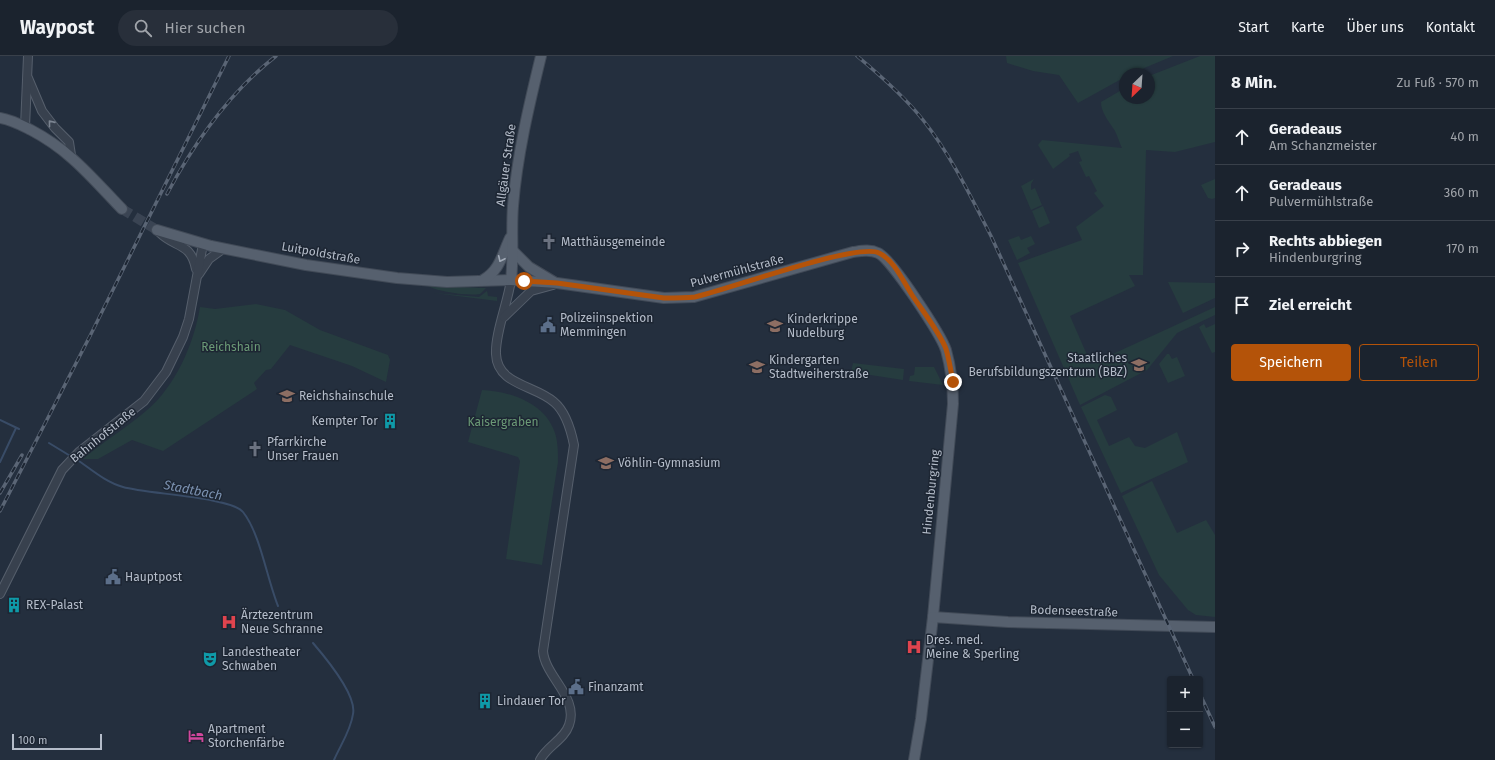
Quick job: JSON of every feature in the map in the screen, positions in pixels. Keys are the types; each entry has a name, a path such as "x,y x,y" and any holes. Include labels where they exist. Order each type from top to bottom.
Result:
{"main road":[{"name":"Allgäuer Straße","path":"511,280 513,252 512,233 516,182 527,115 541,56"},
{"path":"1,118 25,127 56,144 70,155 122,209"},
{"name":"Luitpoldstraße","path":"157,230 203,244 321,268 397,278 447,282 511,280"},
{"path":"483,280 497,268 512,233"},
{"path":"220,251 231,250"},
{"name":"Pulvermühlstraße","path":"511,280 557,283 664,298 694,297 744,284 823,259 854,252 873,251"},
{"name":"Hindenburgring","path":"873,251 884,256 894,267 946,348 953,382 953,404 933,617 921,719 914,760"},
{"path":"513,252 529,267 557,283"},
{"name":"Bodenseestraße","path":"933,617 1013,622 1215,627"}],"street":[{"path":"25,127 28,56"},
{"path":"28,78 42,111 55,128 69,142 70,155"},
{"path":"157,230 162,235 190,252 194,259 197,276"},
{"name":"Bahnhofstraße","path":"0,594 54,482 73,458 137,407 158,384 171,364 189,319 203,244"},
{"name":"Bahnhofstraße","path":"197,276 209,259 220,251"},
{"path":"511,280 496,354 498,363 502,373 515,382 541,392 554,402 567,421 574,445 543,651 546,663 569,702 571,718 564,734 546,751 540,760"},
{"path":"503,317 531,291 557,283"}],"green space":[{"path":"1006,56 1173,56 1144,68 1119,68 1119,80 1078,103 1059,75 1033,71 1007,63"},
{"path":"1200,56 1215,56 1215,142 1175,152 1146,150 1143,275 1129,275 1135,286 1070,316 1091,364 1215,307 1215,315 1177,333 1147,370 1080,405 1018,263 1082,240 1076,227 1104,206 1094,193 1097,191 1089,176 1086,177 1079,162 1082,161 1078,151 1069,154 1070,156 1053,169 1038,145 1042,140 1122,148 1116,132 1103,113 1101,102 1119,92 1119,104 1155,104 1155,74"},
{"path":"1034,179 1031,184 1031,190 1035,188 1042,205 1031,210 1021,186"},
{"path":"1215,179 1215,198 1208,198 1201,185"},
{"path":"1043,206 1050,223 1039,228 1032,211"},
{"path":"1019,236 1021,240 1031,236 1035,244 1027,248 1030,253 1017,260 1008,240"},
{"path":"1168,282 1215,283 1215,298 1183,313"},
{"path":"428,286 486,288 480,294 461,294 446,292"},
{"path":"487,291 488,296 497,297 497,301 434,293 479,297"},
{"name":"Reichshain","path":"256,304 285,310 320,330 388,355 390,360 386,382 352,366 290,345 271,369 266,370 254,383 257,389 163,451 132,440 98,459 83,459 146,411 166,390 182,364 188,350 200,307 215,309"},
{"path":"1204,324 1206,328 1215,324 1215,352 1212,353 1199,327"},
{"path":"1167,354 1169,354 1172,359 1177,357 1185,376 1168,383 1159,364"},
{"path":"853,363 904,369 903,380 851,372"},
{"path":"915,367 934,367 943,385 909,381 910,376 914,375"},
{"name":"Kaisergraben","path":"482,390 503,393 533,405 548,419 555,432 558,462 542,565 506,559 520,461 518,457 468,442"},
{"path":"1105,395 1111,397 1117,410 1097,420 1109,446 1129,437 1135,446 1145,448 1177,432 1188,462 1121,493 1081,407"},
{"path":"1152,481 1177,533 1206,520 1215,535 1215,617 1196,615 1188,610 1159,575 1122,496"}],"waterway":[{"name":"Stadtbach","path":"0,420 19,429"},
{"path":"0,462 16,428"},
{"name":"Stadtbach","path":"49,443 72,457"},
{"name":"Stadtbach","path":"76,459 104,479 116,485 206,499 235,507 243,512 249,521 259,544 278,606"},
{"name":"Stadtbach","path":"313,643 339,677 350,697 353,706 350,726 334,760"}],"tunnel":[{"path":"122,209 157,230"}],"railway":[{"path":"0,511 90,336 229,56"},
{"path":"167,194 189,156 214,119 243,86 276,56"},
{"path":"857,56 892,86 923,120 943,147 968,191 991,236 1192,676"},
{"path":"0,493 22,455"},
{"path":"1203,701 1215,727"}],"place":[{"name":"Matthäusgemeinde","path":"549,242"},
{"name":"Polizeiinspektion Memmingen","path":"548,325"},
{"name":"Kinderkrippe Nudelburg","path":"775,326"},
{"name":"Staatliches Berufsbildungszentrum (BBZ)","path":"1139,365"},
{"name":"Kindergarten Stadtweiherstraße","path":"757,367"},
{"name":"Reichshainschule","path":"287,396"},
{"name":"Kempter Tor","path":"390,421"},
{"name":"Pfarrkirche Unser Frauen","path":"255,449"},
{"name":"Vöhlin-Gymnasium","path":"606,463"},
{"name":"Hauptpost","path":"113,577"},
{"name":"REX-Palast","path":"14,605"},
{"name":"Ärztezentrum Neue Schranne","path":"229,622"},
{"name":"Dres. med. Meine & Sperling","path":"914,647"},
{"name":"Landestheater Schwaben","path":"210,659"},
{"name":"Finanzamt","path":"576,687"},
{"name":"Lindauer Tor","path":"485,701"},
{"name":"Apartment Storchenfärbe","path":"196,736"}],"route":[{"path":"524,281 557,283 664,298 694,297 744,284 823,259 854,252 873,251 884,256 896,270 946,348 953,382"}]}
